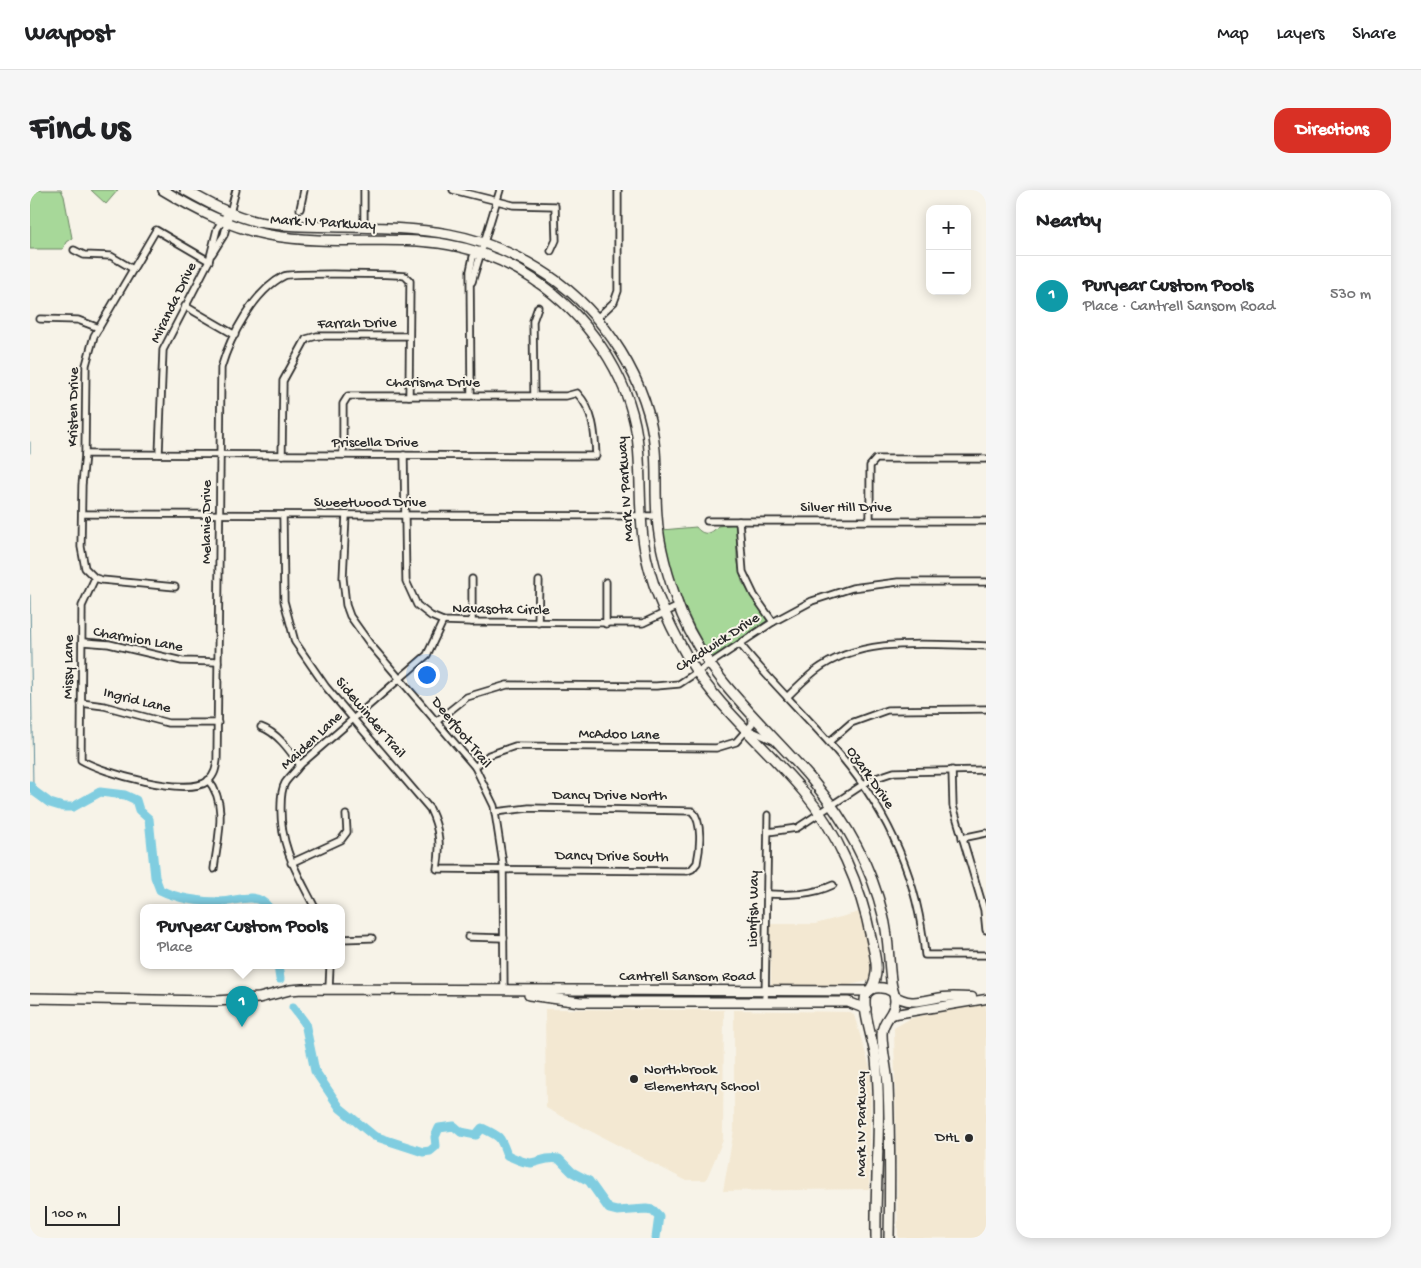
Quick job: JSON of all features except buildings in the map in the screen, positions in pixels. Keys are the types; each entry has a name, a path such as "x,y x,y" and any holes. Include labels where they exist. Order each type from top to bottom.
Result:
{"main road":[{"name":"Mark IV Parkway","path":"163,190 224,222 266,234 290,238 434,241 460,245 480,252 524,273 555,294 576,315 596,340 614,369 630,408 637,436 644,547 655,590 665,613 698,672 711,691 805,792 820,813 846,862 868,923 878,973 870,990"},
{"name":"Mark IV Parkway","path":"185,190 228,212 254,221 283,226 430,229 484,242 516,256 548,274 568,290 596,319 616,344 634,374 646,405 655,446 657,516 662,552 679,606 689,630 710,664 752,717 810,778 832,806 859,849 875,885 886,926 893,994"},
{"path":"883,988 893,994 895,1006 888,1016 876,1016 866,1010 865,998 870,990 883,988"},
{"name":"Cantrell Sansom Road","path":"30,998 216,1001 259,998 290,990 329,989 870,990"},
{"name":"Cantrell Sansom Road","path":"504,990 584,1002 848,1002 866,1010"},
{"path":"584,990 584,1002"},
{"path":"698,991 698,1003"},
{"name":"Mark IV Parkway","path":"866,1010 877,1065 876,1238"},
{"name":"Mark IV Parkway","path":"888,1016 882,1032 888,1079 889,1238"},
{"path":"875,1208 889,1209"}],"street":[{"name":"Miranda Drive","path":"159,454 163,350 212,254 222,241 224,222 236,190"},
{"path":"300,209 304,190"},
{"path":"364,190 364,227"},
{"path":"453,190 513,205 555,206 556,240 551,251"},
{"path":"471,395 470,287 481,258 480,252 500,190"},
{"path":"596,319 614,302 618,291 618,190"},
{"name":"Kristen Drive","path":"95,578 85,568 81,547 86,365 90,345 156,230 209,261"},
{"path":"74,250 84,254 111,256 133,269"},
{"name":"Melanie Drive","path":"208,780 215,772 217,760 221,368 226,348 262,290 286,274 402,276 408,278 409,336"},
{"path":"185,306 235,335"},
{"path":"534,396 533,322 538,308"},
{"path":"40,320 78,320 99,328"},
{"name":"Farrah Drive","path":"282,455 283,381 306,339 317,336 409,336"},
{"path":"409,336 409,396"},
{"name":"Charisma Drive","path":"343,455 344,399 348,396 566,396 577,393"},
{"name":"Priscella Drive","path":"85,454 596,456 594,426 586,402 577,393"},
{"name":"Navasota Circle","path":"404,455 406,581 409,590 423,611 443,621 606,624 643,623 679,606"},
{"path":"870,520 870,466 876,459 986,459"},
{"name":"Sweetwood Drive","path":"83,514 657,516"},
{"name":"Sidewinder Trail","path":"283,515 284,601 290,631 302,654 430,809 439,832 441,849 437,869 503,869"},
{"name":"Deerfoot Trail","path":"346,515 342,551 346,605 356,625 475,767 484,780 495,812 503,869 504,990"},
{"name":"Silver Hill Drive","path":"707,521 986,521"},
{"path":"739,521 743,572 754,595 773,622"},
{"path":"95,578 111,582 174,587"},
{"name":"Missy Lane","path":"95,578 82,606 81,760 93,767 158,784 198,785 208,780"},
{"path":"472,579 472,622"},
{"path":"538,623 539,581"},
{"path":"606,582 606,624"},
{"name":"Chadwick Drive","path":"437,721 467,697 496,687 601,684 663,686 678,684 773,622 812,601 852,588 898,582 986,582"},
{"name":"Maiden Lane","path":"313,904 291,863 280,827 282,796 286,783 300,765 427,655 443,621"},
{"name":"Charmion Lane","path":"83,642 109,644 182,661 218,662"},
{"name":"Ozark Drive","path":"740,644 829,742 863,784 890,829 908,869 918,903 925,955 986,955"},
{"path":"787,697 816,670 842,656 874,647 986,646"},
{"name":"Ingrid Lane","path":"81,703 104,706 168,723 218,723"},
{"path":"829,742 851,723 887,710 986,710"},
{"name":"McAdoo Lane","path":"475,767 489,755 515,746 716,748 736,742 752,724 752,717"},
{"path":"261,727 268,730 286,746 300,765"},
{"path":"746,729 756,731 776,742"},
{"path":"952,770 953,806 983,897 986,930"},
{"path":"768,832 797,828 863,784 894,772 986,770"},
{"path":"208,780 214,787 221,808 214,869"},
{"name":"Dancy Drive North","path":"495,812 528,808 685,809 692,811 697,816 699,842"},
{"path":"291,863 341,840 346,832 346,815"},
{"name":"Lionfish Way","path":"766,1003 768,815"},
{"path":"962,838 986,832"},
{"name":"Dancy Drive South","path":"503,869 687,871 692,870 697,863 699,842"},
{"path":"767,894 797,895 820,891 834,885"},
{"path":"468,937 504,938"},
{"path":"345,939 372,938"},
{"path":"329,989 330,969"},
{"path":"893,994 905,1002 913,1003 947,997 986,998"},
{"path":"888,1016 986,998"}],"shaded area":[{"path":"859,912 870,954 871,973 868,981 840,987 771,985 770,924 815,924"},
{"path":"974,1005 986,1005 986,1238 898,1238 894,1028 911,1018"},
{"name":"Northbrook Elementary School","path":"545,1009 724,1010 723,1140 706,1180 685,1180 546,1108"},
{"path":"734,1010 851,1012 854,1015 871,1071 869,1189 723,1191 734,1130"}],"green space":[{"path":"30,190 61,190 64,196 72,238 66,242 63,249 30,249"},
{"path":"91,190 118,190 106,204"},
{"path":"736,524 737,558 742,582 768,620 712,658 687,612 670,564 662,530 696,527 701,532 710,533 718,526"}],"waterway":[{"path":"30,442 30,453"},
{"path":"30,595 33,787"},
{"path":"30,785 35,792 50,803 63,807 73,807 100,792 125,795 136,800 139,810 149,819 155,877 160,890 180,897 203,901 225,902 251,898 258,899 266,904"},
{"path":"278,969 280,979"},
{"path":"293,1007 305,1023 315,1071 340,1108 374,1136 423,1152 430,1151 436,1146 435,1137 439,1128 454,1126 461,1132 476,1135 482,1128 499,1138 507,1155 519,1160 531,1163 547,1159 559,1159 572,1172 589,1181 609,1209 617,1211 653,1210 659,1216 656,1238"}],"place":[{"name":"Puryear Custom Pools","path":"242,1027"},
{"name":"Northbrook Elementary School","path":"634,1079"},
{"name":"DHL","path":"969,1138"}]}
